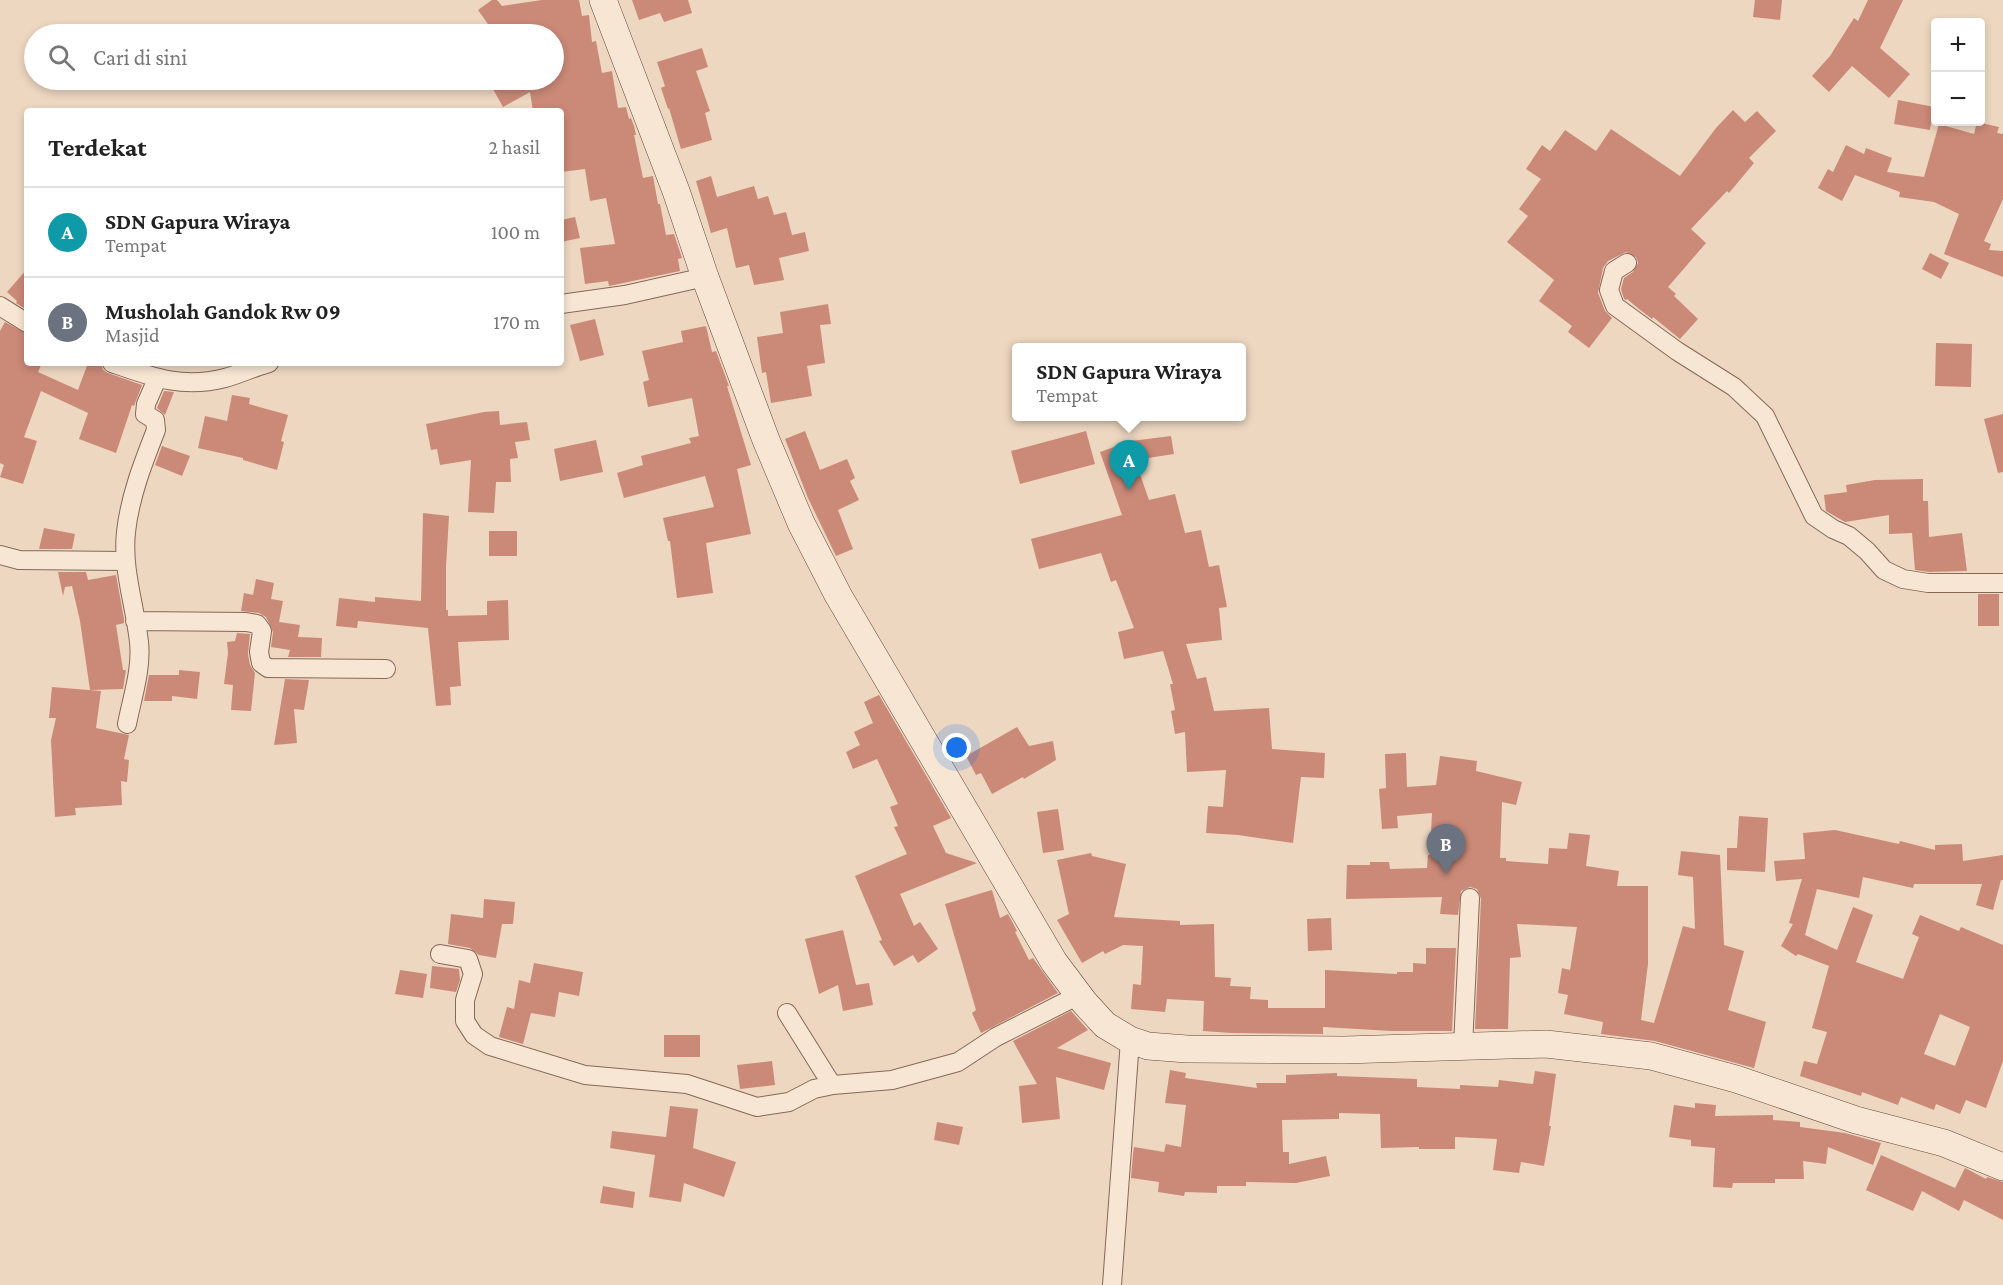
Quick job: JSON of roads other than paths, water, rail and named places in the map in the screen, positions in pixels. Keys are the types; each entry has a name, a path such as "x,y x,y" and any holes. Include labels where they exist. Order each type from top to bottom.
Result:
{"main road":[{"path":"603,0 676,191 765,440 801,523 838,595 1006,883 1054,962 1105,1025 1130,1040 1148,1046 1187,1049 1344,1050 1546,1044 1651,1056 1736,1079 1856,1120 1944,1143 2003,1167"}],"street":[{"path":"1627,263 1614,271 1609,290 1615,306 1677,351 1734,387 1765,416 1814,516 1833,529 1849,536 1884,570 1903,579 1928,583 2003,583"},
{"path":"564,304 625,295 705,277"},
{"path":"0,306 24,321"},
{"path":"121,366 157,378 185,384 227,378 261,366"},
{"path":"127,724 139,664 139,644 125,561 126,533 133,494 156,430 155,420 145,414 146,404 157,378"},
{"path":"0,555 19,560 125,561"},
{"path":"135,621 257,624 262,631 259,652 261,663 268,668 386,669"},
{"path":"1463,1047 1470,898"},
{"path":"440,954 468,959 473,974 465,1000 465,1021 474,1035 490,1046 585,1075 687,1084 757,1107 789,1102 814,1089 832,1085 892,1080 957,1062 996,1037 1079,995"},
{"path":"788,1013 832,1085"},
{"path":"1112,1285 1130,1040"}],"place":[{"name":"SDN Gapura Wiraya","path":"1129,490"},
{"name":"Musholah Gandok Rw 09","path":"1446,874"}]}
